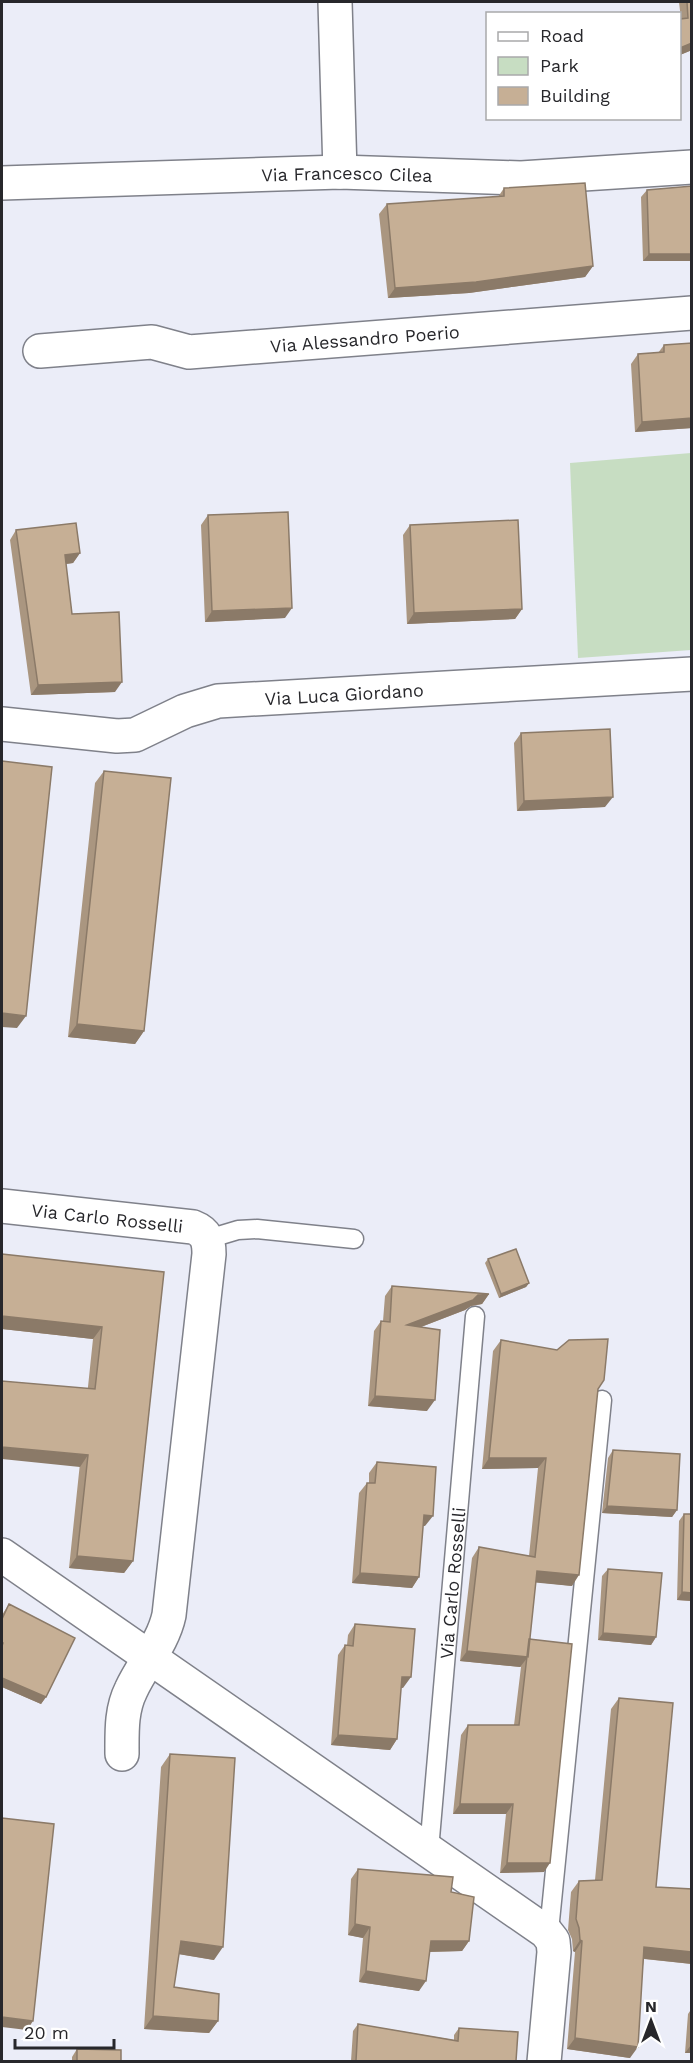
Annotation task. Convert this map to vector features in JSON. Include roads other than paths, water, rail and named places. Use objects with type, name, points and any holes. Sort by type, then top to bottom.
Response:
[{"type":"street","points":[[335,2],[340,172]]},
{"type":"street","name":"Via Francesco Cilea","points":[[2,183],[340,172],[521,178],[692,167]]},
{"type":"street","name":"Via Alessandro Poerio","points":[[40,351],[152,342],[189,352],[692,313]]},
{"type":"street","name":"Via Luca Giordano","points":[[2,724],[117,736],[135,735],[185,711],[218,701],[692,674]]},
{"type":"street","name":"Via Carlo Rosselli","points":[[2,1206],[193,1227],[203,1231],[208,1239],[209,1254],[169,1615],[163,1634],[130,1692],[122,1721],[122,1754]]},
{"type":"street","points":[[2,1555],[546,1932],[553,1941],[554,1952],[544,2061]]},
{"type":"lane","name":"Via Carlo Rosselli","points":[[208,1239],[238,1230],[257,1229],[354,1239]]},
{"type":"lane","name":"Via Carlo Rosselli","points":[[429,1850],[475,1316]]},
{"type":"lane","points":[[546,1932],[550,1921],[602,1400]]}]
